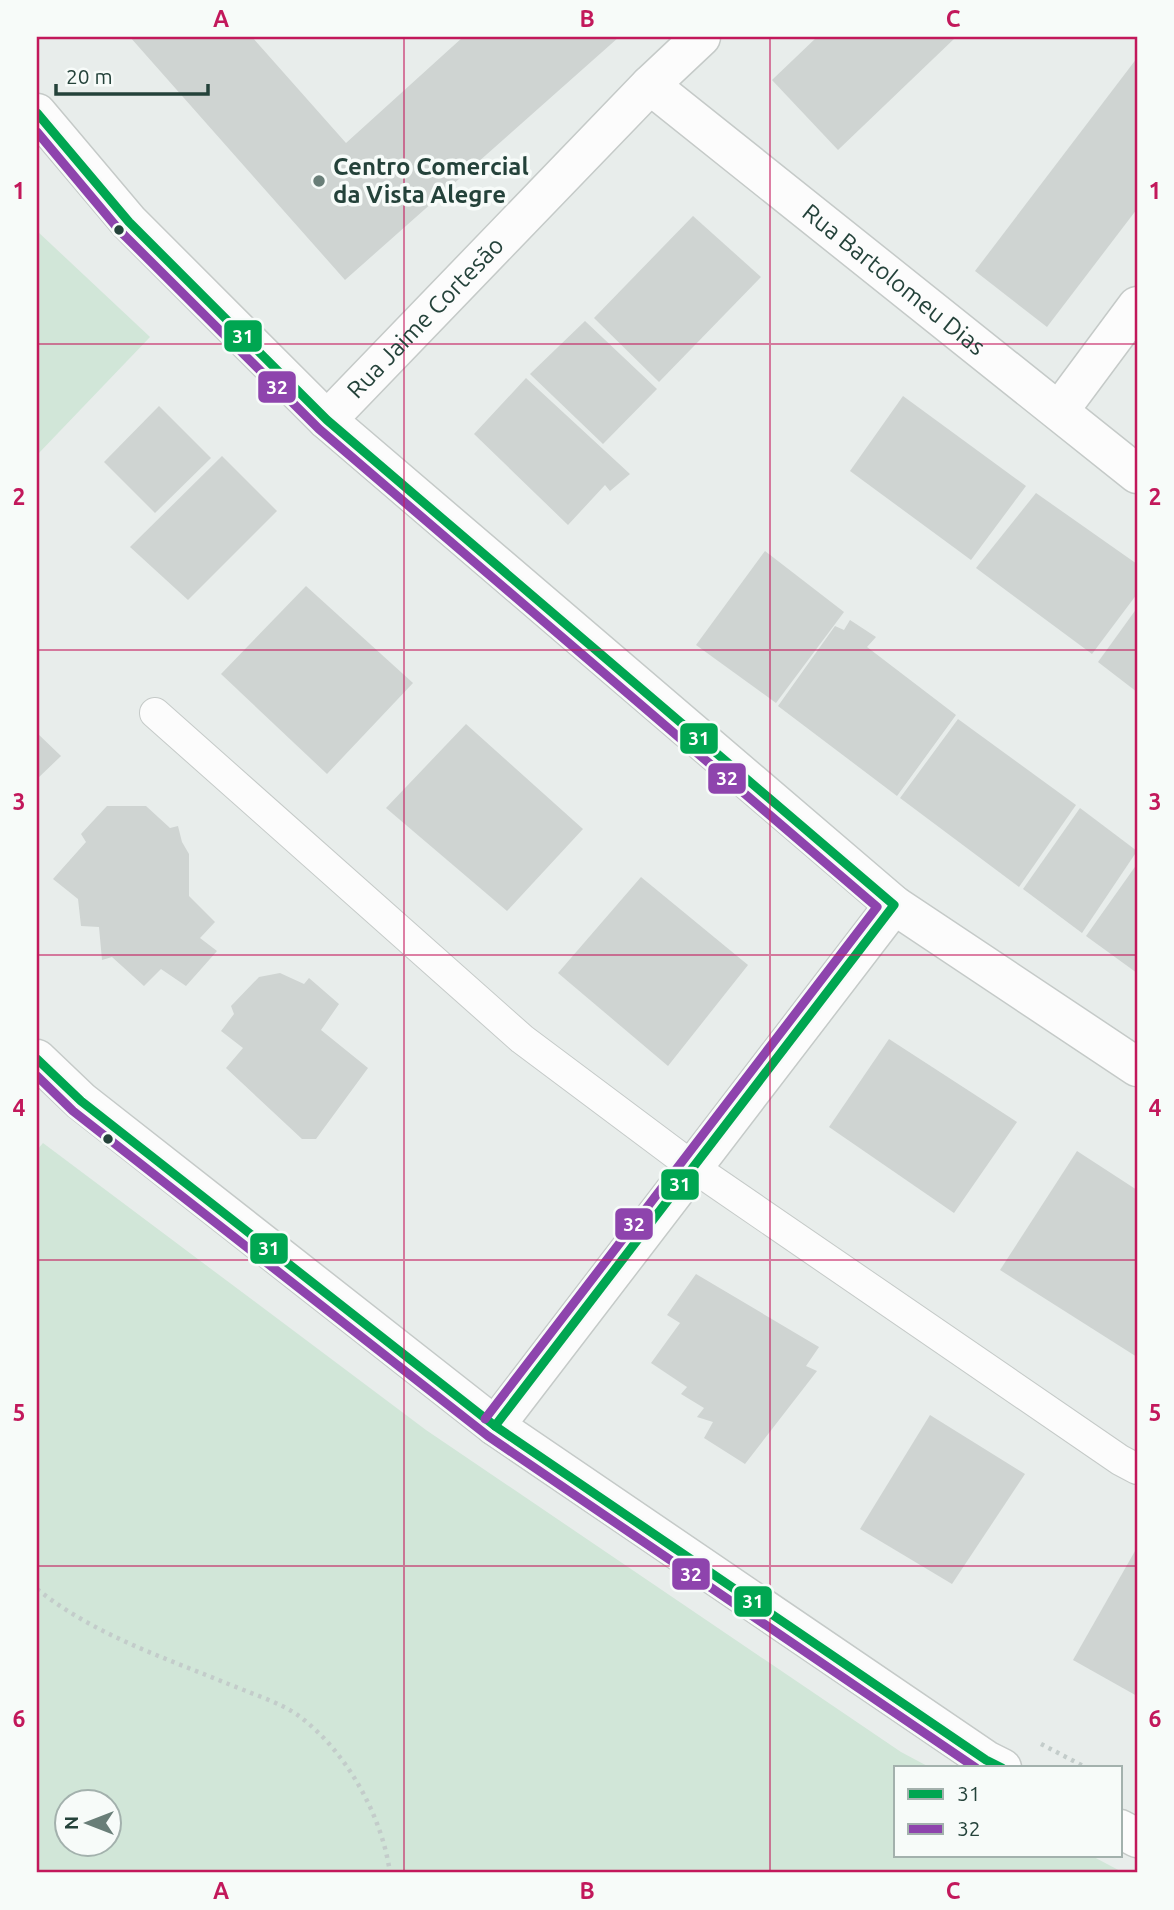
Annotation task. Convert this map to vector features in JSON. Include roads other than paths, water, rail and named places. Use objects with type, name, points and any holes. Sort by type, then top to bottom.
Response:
[{"type":"street","name":"Rua Jaime Cortesão","points":[[327,420],[650,85],[701,37]]},
{"type":"street","name":"Rua Bartolomeu Dias","points":[[650,85],[1137,474]]},
{"type":"street","points":[[37,113],[129,222],[327,420],[894,905],[1137,1067]]},
{"type":"street","points":[[1059,411],[1137,306]]},
{"type":"street","points":[[495,1426],[894,905]]},
{"type":"street","points":[[37,1059],[81,1101],[495,1426],[998,1766]]},
{"type":"lane","points":[[155,713],[522,1039],[693,1167],[1120,1460],[1137,1469]]},
{"type":"place","name":"Centro Comercial da Vista Alegre","points":[[319,181]]}]
